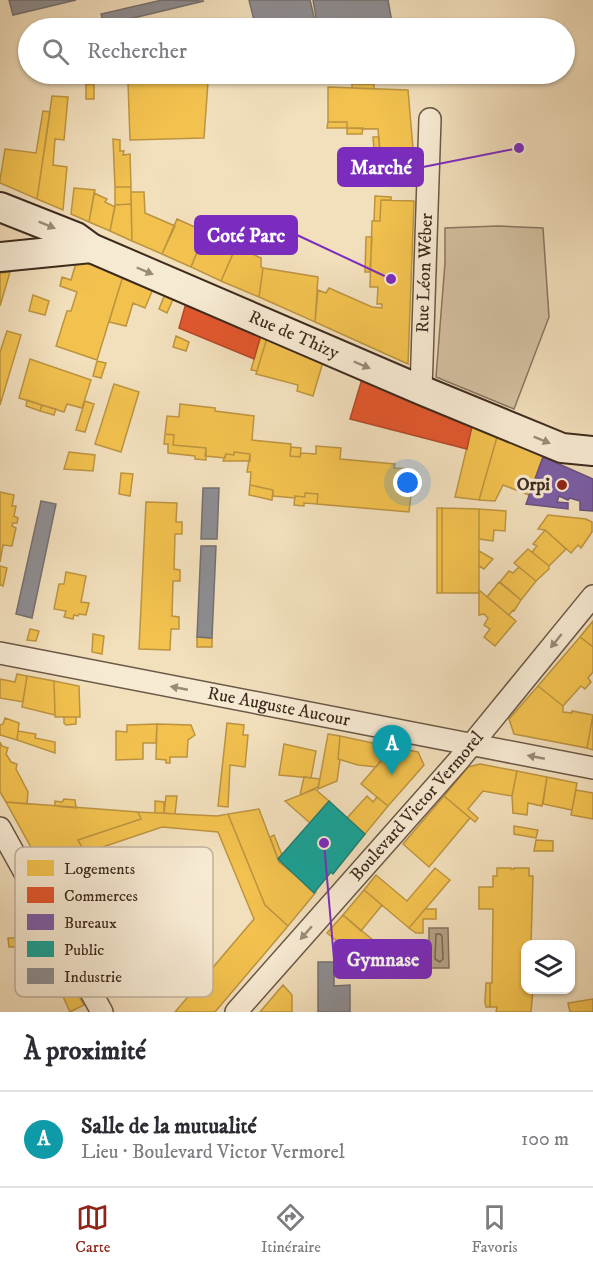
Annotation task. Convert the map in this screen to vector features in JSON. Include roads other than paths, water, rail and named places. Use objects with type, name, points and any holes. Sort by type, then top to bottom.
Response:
[{"type":"main road","name":"Rue de Thizy","points":[[0,207],[76,237],[91,248],[421,390],[562,448],[593,451]]},
{"type":"main road","points":[[0,257],[91,248]]},
{"type":"street","name":"Rue Léon Wéber","points":[[421,390],[430,119]]},
{"type":"street","name":"Boulevard Victor Vermorel","points":[[236,1012],[471,744],[593,596]]},
{"type":"street","name":"Rue Auguste Aucour","points":[[0,653],[593,768]]},
{"type":"street","points":[[0,828],[15,855]]},
{"type":"street","points":[[94,997],[102,1012]]},
{"type":"water","points":[[429,928],[448,928],[449,968],[429,968]]},
{"type":"place","name":"Marché","points":[[519,148]]},
{"type":"place","name":"Coté Parc","points":[[391,279]]},
{"type":"place","name":"Orpi","points":[[562,485]]},
{"type":"place","name":"Salle de la mutualité","points":[[392,775]]},
{"type":"place","name":"Gymnase","points":[[324,843]]}]
